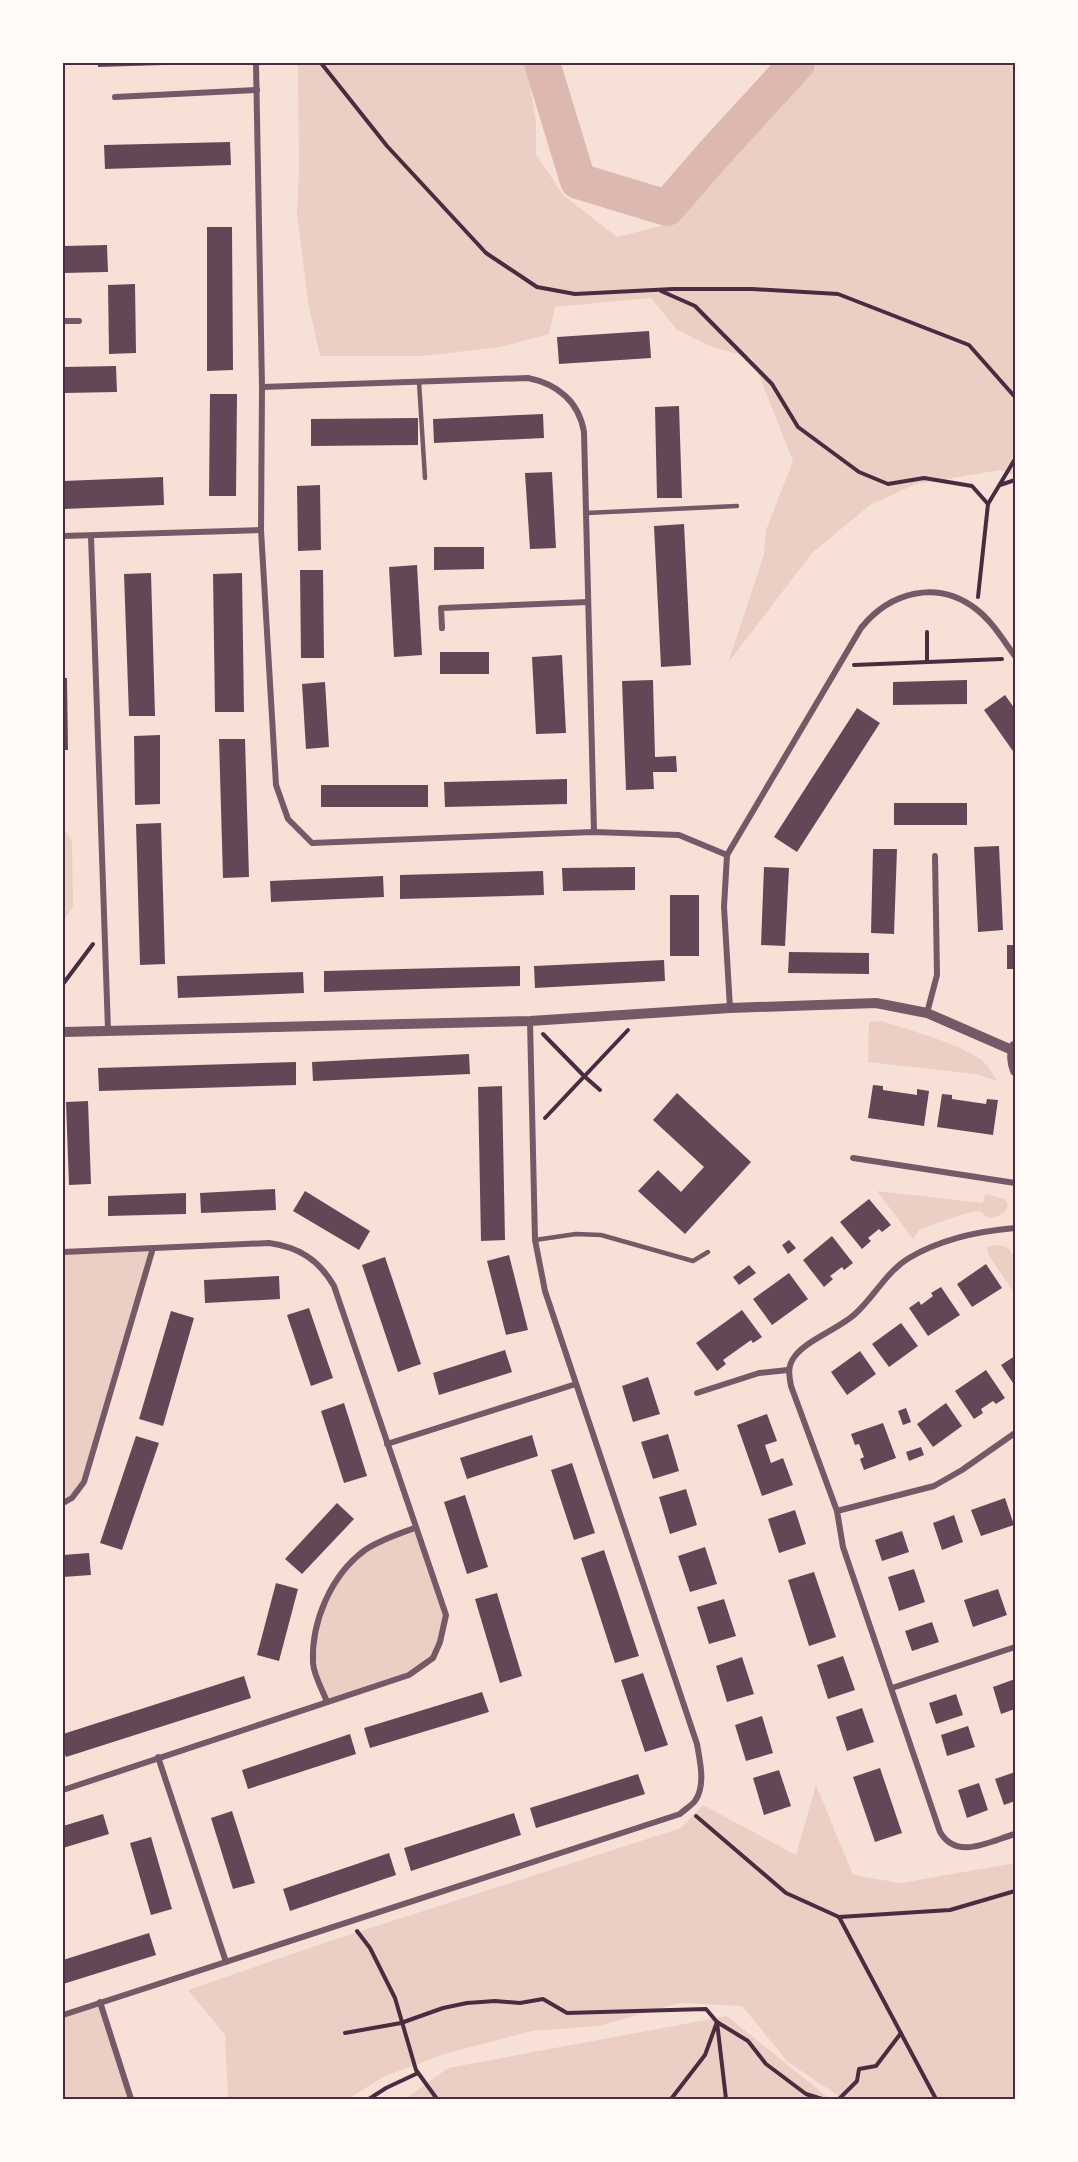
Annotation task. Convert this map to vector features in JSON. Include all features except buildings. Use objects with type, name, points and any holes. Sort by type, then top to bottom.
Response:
[{"type":"street","points":[[256,63],[262,387],[261,530],[276,785],[288,819],[312,843],[594,832],[679,835],[727,855]]},
{"type":"street","points":[[115,97],[257,90]]},
{"type":"street","points":[[63,321],[79,321]]},
{"type":"street","points":[[262,387],[528,378],[540,381],[570,400],[582,419],[594,832]]},
{"type":"street","points":[[63,536],[261,530]]},
{"type":"street","points":[[91,536],[108,1030]]},
{"type":"street","points":[[730,1008],[724,907],[727,855],[870,616],[896,599],[911,594],[940,593],[952,596],[976,609],[990,623],[1015,656]]},
{"type":"street","points":[[442,628],[441,608],[588,602]]},
{"type":"street","points":[[927,1013],[937,975],[935,856]]},
{"type":"street","points":[[63,1032],[530,1021],[730,1008],[876,1003],[927,1013],[1014,1047],[1013,1067],[1015,1071]]},
{"type":"street","points":[[63,2015],[680,1814],[694,1803],[700,1790],[701,1767],[697,1744],[545,1291],[535,1240],[530,1021]]},
{"type":"street","points":[[853,1158],[1015,1183]]},
{"type":"street","points":[[1015,1228],[987,1231],[957,1238],[909,1258],[855,1314],[797,1353],[788,1370],[791,1386],[837,1511],[843,1547],[945,1841],[962,1848],[971,1848],[1015,1834]]},
{"type":"street","points":[[63,1252],[269,1243],[292,1247],[313,1259],[334,1286],[446,1616],[440,1642],[433,1658],[409,1676],[63,1790]]},
{"type":"street","points":[[63,1503],[72,1498],[84,1482],[153,1248]]},
{"type":"street","points":[[697,1393],[759,1373],[788,1370]]},
{"type":"street","points":[[387,1444],[576,1384]]},
{"type":"street","points":[[837,1511],[934,1486],[962,1470],[1015,1433]]},
{"type":"street","points":[[327,1702],[313,1665],[317,1623],[336,1579],[364,1551],[391,1536],[415,1528]]},
{"type":"street","points":[[892,1688],[1015,1647]]},
{"type":"street","points":[[158,1757],[226,1962]]},
{"type":"street","points":[[100,2002],[131,2099]]},
{"type":"lane","points":[[418,382],[425,478]]},
{"type":"lane","points":[[586,513],[737,506]]},
{"type":"lane","points":[[535,1240],[576,1234],[602,1235],[693,1261],[708,1252]]},
{"type":"path","points":[[321,63],[387,146],[486,253],[537,287],[575,294],[752,289],[838,294],[969,345],[1015,397]]},
{"type":"path","points":[[657,290],[695,306],[772,384],[798,427],[859,472],[888,484],[924,478],[972,486],[988,504]]},
{"type":"path","points":[[976,609],[988,504],[1015,459]]},
{"type":"path","points":[[1000,485],[1015,480]]},
{"type":"path","points":[[927,632],[927,662]]},
{"type":"path","points":[[838,666],[1004,659]]},
{"type":"path","points":[[63,984],[104,927]]},
{"type":"path","points":[[533,1131],[643,1014]]},
{"type":"path","points":[[530,1021],[600,1090]]},
{"type":"path","points":[[688,1807],[786,1893],[839,1917],[950,1911],[1015,1891]]},
{"type":"path","points":[[839,1917],[936,2099]]},
{"type":"path","points":[[350,1921],[370,1948],[395,1998],[418,2073],[437,2099]]},
{"type":"path","points":[[345,2033],[401,2023],[443,2008],[495,2001],[520,2003],[543,1999],[567,2013],[706,2009],[717,2022],[748,2041],[766,2064],[806,2094],[822,2099]]},
{"type":"path","points":[[671,2099],[705,2055],[717,2022]]},
{"type":"path","points":[[717,2022],[726,2099]]},
{"type":"path","points":[[839,2099],[857,2081],[859,2069],[876,2066],[901,2033]]},
{"type":"path","points":[[369,2099],[418,2073]]},
{"type":"shaded area","points":[[298,63],[526,63],[536,122],[536,154],[563,195],[617,237],[664,225],[816,63],[1015,63],[1015,475],[1001,470],[916,484],[870,505],[812,553],[728,663],[764,554],[766,530],[793,461],[752,358],[709,346],[677,330],[651,298],[555,307],[549,334],[500,347],[423,356],[320,356],[308,302],[297,214]]},
{"type":"shaded area","points":[[63,826],[72,842],[73,906],[63,922]]},
{"type":"shaded area","points":[[882,1021],[946,1042],[970,1053],[990,1069],[997,1081],[976,1074],[868,1062],[869,1022]]},
{"type":"shaded area","points":[[877,1191],[983,1203],[985,1194],[1005,1199],[1008,1205],[1003,1213],[995,1217],[989,1218],[979,1211],[920,1229],[913,1239]]},
{"type":"shaded area","points":[[998,1245],[1006,1247],[1014,1257],[1016,1264],[1015,1294],[989,1256],[987,1247]]},
{"type":"shaded area","points":[[153,1248],[84,1482],[63,1503],[63,1252]]},
{"type":"shaded area","points":[[415,1528],[446,1615],[433,1658],[409,1675],[327,1702],[313,1665],[317,1623],[336,1579],[364,1551]]},
{"type":"shaded area","points":[[816,1785],[853,1875],[901,1883],[1015,1863],[1015,2099],[843,2099],[788,2062],[742,2006],[680,2003],[599,2026],[532,2031],[448,2053],[385,2076],[348,2099],[228,2099],[225,2035],[188,1990],[324,1943],[681,1828],[703,1805],[796,1855]]},
{"type":"shaded area","points":[[100,2002],[131,2099],[63,2099],[63,2015]]},
{"type":"shaded area","points":[[727,2016],[830,2099],[405,2099],[448,2068]]},
{"type":"waterway","points":[[542,63],[578,181],[667,208],[797,63]]}]
